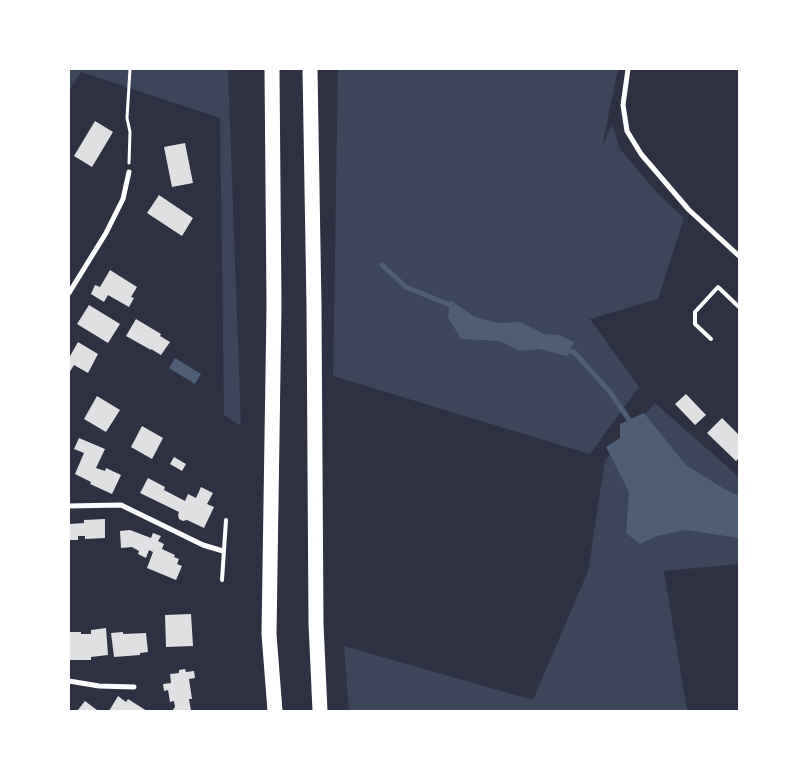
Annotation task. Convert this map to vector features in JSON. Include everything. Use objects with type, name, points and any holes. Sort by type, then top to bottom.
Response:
[{"type":"highway","points":[[272,69],[274,306],[270,634],[275,711]]},
{"type":"highway","points":[[310,69],[316,624],[320,711]]},
{"type":"street","points":[[628,69],[623,105],[624,113],[627,131],[640,154],[689,210],[739,256]]},
{"type":"street","points":[[69,293],[106,233],[124,199],[129,172]]},
{"type":"street","points":[[69,506],[121,505],[203,545],[223,551]]},
{"type":"street","points":[[69,681],[99,686],[134,686]]},
{"type":"lane","points":[[711,339],[695,324],[695,312],[718,287],[739,306]]},
{"type":"lane","points":[[222,580],[226,520]]},
{"type":"path","points":[[129,172],[130,132],[127,118],[130,69]]},
{"type":"shaded area","points":[[69,69],[228,69],[241,426],[224,415],[220,118],[81,72],[69,91]]},
{"type":"shaded area","points":[[338,69],[618,69],[602,147],[612,124],[620,149],[659,195],[684,218],[658,299],[590,319],[639,387],[590,454],[333,376]]},
{"type":"shaded area","points":[[450,300],[475,317],[499,323],[521,322],[544,334],[559,335],[574,342],[567,356],[539,349],[519,351],[500,341],[461,339],[448,317]]},
{"type":"shaded area","points":[[175,358],[201,374],[195,384],[169,368]]},
{"type":"shaded area","points":[[655,403],[739,477],[739,564],[664,571],[687,711],[349,711],[344,646],[533,700],[588,571],[605,460]]},
{"type":"shaded area","points":[[644,413],[686,465],[739,496],[739,538],[685,530],[657,536],[640,544],[626,533],[629,492],[606,447],[620,438],[620,424]]},
{"type":"building","points":[[95,121],[113,132],[92,167],[74,156]]},
{"type":"building","points":[[185,143],[193,183],[172,187],[164,147]]},
{"type":"building","points":[[159,195],[193,218],[182,236],[147,213]]},
{"type":"building","points":[[110,270],[137,287],[131,297],[134,298],[129,307],[108,295],[104,302],[91,294],[95,285],[100,287]]},
{"type":"building","points":[[89,305],[120,324],[108,343],[77,324]]},
{"type":"building","points":[[136,319],[161,334],[160,336],[170,342],[161,355],[126,336]]},
{"type":"building","points":[[78,342],[98,354],[88,373],[74,365],[69,373],[69,358]]},
{"type":"building","points":[[686,394],[706,415],[695,425],[675,404]]},
{"type":"building","points":[[97,396],[120,410],[106,432],[84,419]]},
{"type":"building","points":[[722,418],[739,435],[739,458],[736,461],[707,433]]},
{"type":"building","points":[[142,426],[163,438],[152,459],[131,447]]},
{"type":"building","points":[[79,438],[105,449],[96,468],[105,471],[106,468],[121,475],[112,494],[90,484],[91,482],[75,474],[84,453],[74,449]]},
{"type":"building","points":[[174,457],[186,464],[182,471],[170,464]]},
{"type":"building","points":[[148,478],[165,487],[164,490],[185,501],[188,494],[196,498],[201,487],[213,493],[207,504],[214,507],[204,528],[187,520],[179,519],[179,512],[140,493]]},
{"type":"building","points":[[105,519],[105,538],[85,539],[85,536],[78,536],[78,540],[69,540],[69,524],[84,523],[84,520]]},
{"type":"building","points":[[130,530],[151,538],[153,533],[161,536],[158,541],[164,544],[162,549],[175,555],[174,557],[179,559],[177,564],[182,566],[176,580],[147,568],[153,552],[149,550],[146,558],[138,554],[139,551],[132,547],[121,548],[120,531]]},
{"type":"building","points":[[191,614],[193,646],[166,647],[165,615]]},
{"type":"building","points":[[106,628],[108,655],[91,657],[91,660],[69,660],[69,632],[91,634],[91,630]]},
{"type":"building","points":[[123,632],[123,634],[146,633],[148,652],[140,653],[140,655],[114,657],[111,633]]},
{"type":"building","points":[[185,669],[186,672],[194,671],[195,678],[189,679],[192,699],[189,699],[191,711],[172,711],[175,707],[174,701],[170,702],[168,690],[164,691],[163,684],[171,683],[170,674],[179,673],[179,670]]},
{"type":"building","points":[[118,696],[126,702],[128,699],[147,711],[109,711]]},
{"type":"building","points":[[85,701],[97,710],[77,711]]},
{"type":"waterway","points":[[382,265],[406,287],[455,307]]},
{"type":"waterway","points":[[565,350],[574,352],[610,392],[632,424]]}]
